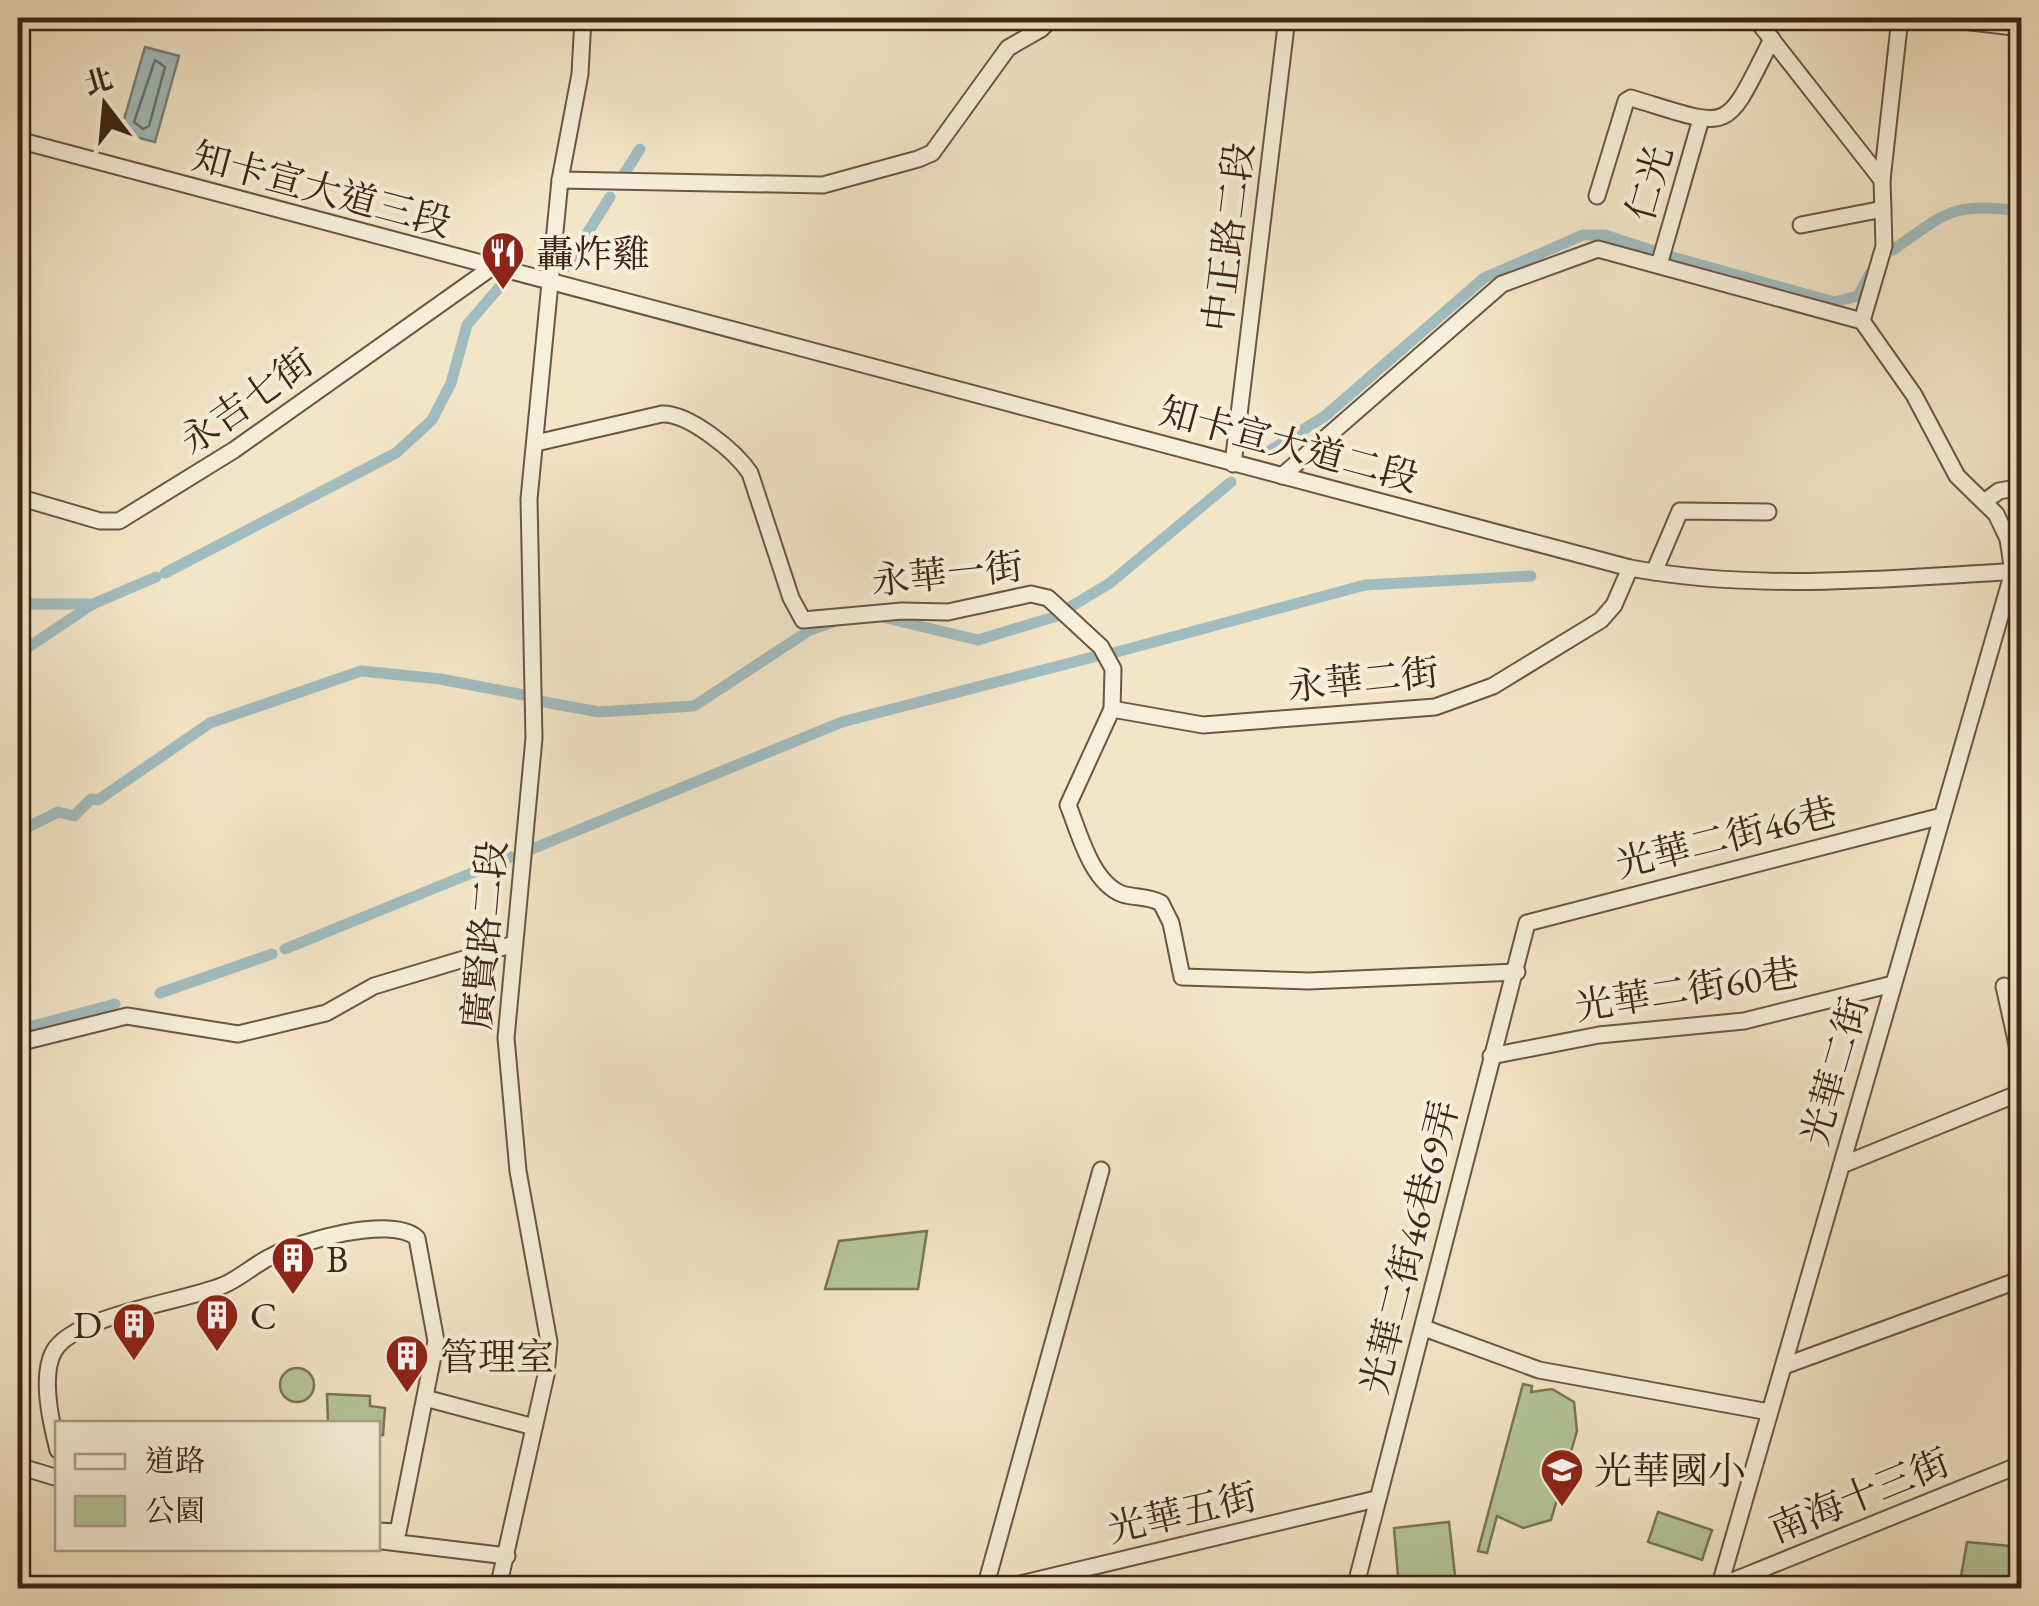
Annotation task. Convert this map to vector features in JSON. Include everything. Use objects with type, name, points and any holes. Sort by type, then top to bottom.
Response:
[{"type":"street","name":"廣賢路二段","points":[[498,1588],[549,1342],[529,1249],[506,1038],[534,738],[526,538],[560,180],[580,74],[583,18]]},
{"type":"street","points":[[560,180],[823,185],[918,159],[932,153],[1008,48],[1042,29],[1052,18]]},
{"type":"street","name":"中正路二段","points":[[1233,464],[1287,18]]},
{"type":"street","points":[[1755,18],[1882,180]]},
{"type":"street","points":[[1862,322],[1882,266],[1882,180],[1900,18]]},
{"type":"street","points":[[1936,18],[2022,28]]},
{"type":"street","name":"仁光","points":[[1597,196],[1626,101],[1631,98],[1701,119],[1732,114],[1772,40]]},
{"type":"street","name":"仁光","points":[[1659,265],[1701,119]]},
{"type":"street","name":"知卡宣大道三段","points":[[18,140],[491,268],[553,280]]},
{"type":"street","points":[[1801,224],[1884,209]]},
{"type":"street","points":[[1282,476],[1502,284],[1598,249],[1862,322],[1914,394],[1957,476],[1996,514],[2019,575]]},
{"type":"street","name":"永吉七街","points":[[18,497],[100,521],[120,521],[234,450],[491,268]]},
{"type":"street","name":"知卡宣大道二段","points":[[553,280],[1630,568],[1757,584],[2019,575]]},
{"type":"street","name":"永華一街","points":[[536,443],[662,414],[680,417],[738,458],[750,473],[791,598],[803,620],[948,612],[1031,594],[1043,595],[1110,660],[1112,710],[1068,805],[1081,841],[1110,886],[1120,893],[1162,903],[1171,923],[1182,977],[1309,982],[1517,972]]},
{"type":"street","points":[[1984,502],[2000,491],[2022,487]]},
{"type":"street","points":[[1654,572],[1680,511],[1768,512]]},
{"type":"street","name":"永華二街","points":[[1112,710],[1203,725],[1313,720],[1458,702],[1493,686],[1601,620],[1630,568]]},
{"type":"street","name":"光華二街","points":[[1720,1587],[1942,816],[2019,575]]},
{"type":"street","name":"光華二街46巷","points":[[1527,922],[1942,816]]},
{"type":"street","name":"光華二街46巷69弄","points":[[1355,1588],[1527,922]]},
{"type":"street","points":[[18,1043],[127,1016],[238,1034],[326,1014],[374,986],[514,944]]},
{"type":"street","name":"光華二街60巷","points":[[1491,1056],[1599,1035],[1744,1021],[1893,984]]},
{"type":"street","points":[[2004,986],[2022,1067]]},
{"type":"street","points":[[1842,1165],[2022,1092]]},
{"type":"street","points":[[985,1588],[1101,1170]]},
{"type":"street","points":[[55,1429],[48,1379],[52,1354],[62,1340],[84,1327],[226,1284],[272,1255],[334,1236],[397,1228],[417,1238],[436,1341],[398,1532],[380,1531]]},
{"type":"street","points":[[1784,1366],[2022,1279]]},
{"type":"street","points":[[1424,1328],[1538,1370],[1769,1412]]},
{"type":"street","points":[[425,1398],[534,1427]]},
{"type":"street","name":"南海十三街","points":[[1702,1588],[1720,1587],[2022,1464]]},
{"type":"street","points":[[18,1466],[55,1477]]},
{"type":"street","name":"光華五街","points":[[1002,1588],[1376,1499]]},
{"type":"street","points":[[380,1541],[507,1556]]},
{"type":"green space","points":[[927,1231],[918,1289],[825,1289],[839,1241]]},
{"type":"green space","points":[[297,1368],[309,1373],[314,1385],[309,1397],[297,1402],[285,1397],[280,1385],[285,1373]]},
{"type":"green space","points":[[1523,1384],[1532,1386],[1531,1392],[1552,1389],[1574,1402],[1577,1431],[1551,1520],[1523,1528],[1497,1516],[1487,1553],[1478,1551]]},
{"type":"green space","points":[[327,1394],[370,1396],[370,1406],[385,1408],[383,1435],[380,1421],[328,1421]]},
{"type":"green space","points":[[1658,1512],[1712,1530],[1702,1560],[1648,1542]]},
{"type":"green space","points":[[1449,1522],[1456,1584],[1399,1588],[1394,1528]]},
{"type":"green space","points":[[1967,1542],[2021,1547],[2021,1588],[1959,1588]]},
{"type":"water","points":[[145,47],[179,56],[155,142],[120,133]]},
{"type":"waterway","points":[[622,177],[640,149]]},
{"type":"waterway","points":[[566,267],[610,197]]},
{"type":"waterway","points":[[1893,250],[1952,212],[1980,208],[2022,211]]},
{"type":"waterway","points":[[1268,452],[1325,416],[1484,278],[1583,235],[1605,235],[1657,252]]},
{"type":"waterway","points":[[1665,255],[1834,302],[1858,296],[1870,274]]},
{"type":"waterway","points":[[165,573],[396,453],[432,420],[451,383],[467,325],[502,284]]},
{"type":"waterway","points":[[1067,609],[1110,583],[1231,482]]},
{"type":"waterway","points":[[1113,653],[1365,585],[1531,576]]},
{"type":"waterway","points":[[18,654],[93,604],[156,577]]},
{"type":"waterway","points":[[18,604],[93,604]]},
{"type":"waterway","points":[[886,618],[978,640],[1057,616]]},
{"type":"waterway","points":[[539,701],[599,712],[694,706],[810,630],[833,622]]},
{"type":"waterway","points":[[532,849],[842,722],[1101,655]]},
{"type":"waterway","points":[[18,832],[58,812],[74,816],[91,799],[98,800],[210,723],[361,671],[440,679],[524,695]]},
{"type":"waterway","points":[[285,949],[511,857]]},
{"type":"waterway","points":[[160,993],[272,954]]},
{"type":"waterway","points":[[18,1030],[115,1004]]},
{"type":"waterway","points":[[1672,1588],[1695,1586]]},
{"type":"place","name":"轟炸雞","points":[[503,291]]},
{"type":"place","name":"B","points":[[293,1296]]},
{"type":"place","name":"C","points":[[217,1353]]},
{"type":"place","name":"D","points":[[134,1362]]},
{"type":"place","name":"管理室","points":[[407,1394]]},
{"type":"place","name":"光華國小","points":[[1562,1508]]}]
